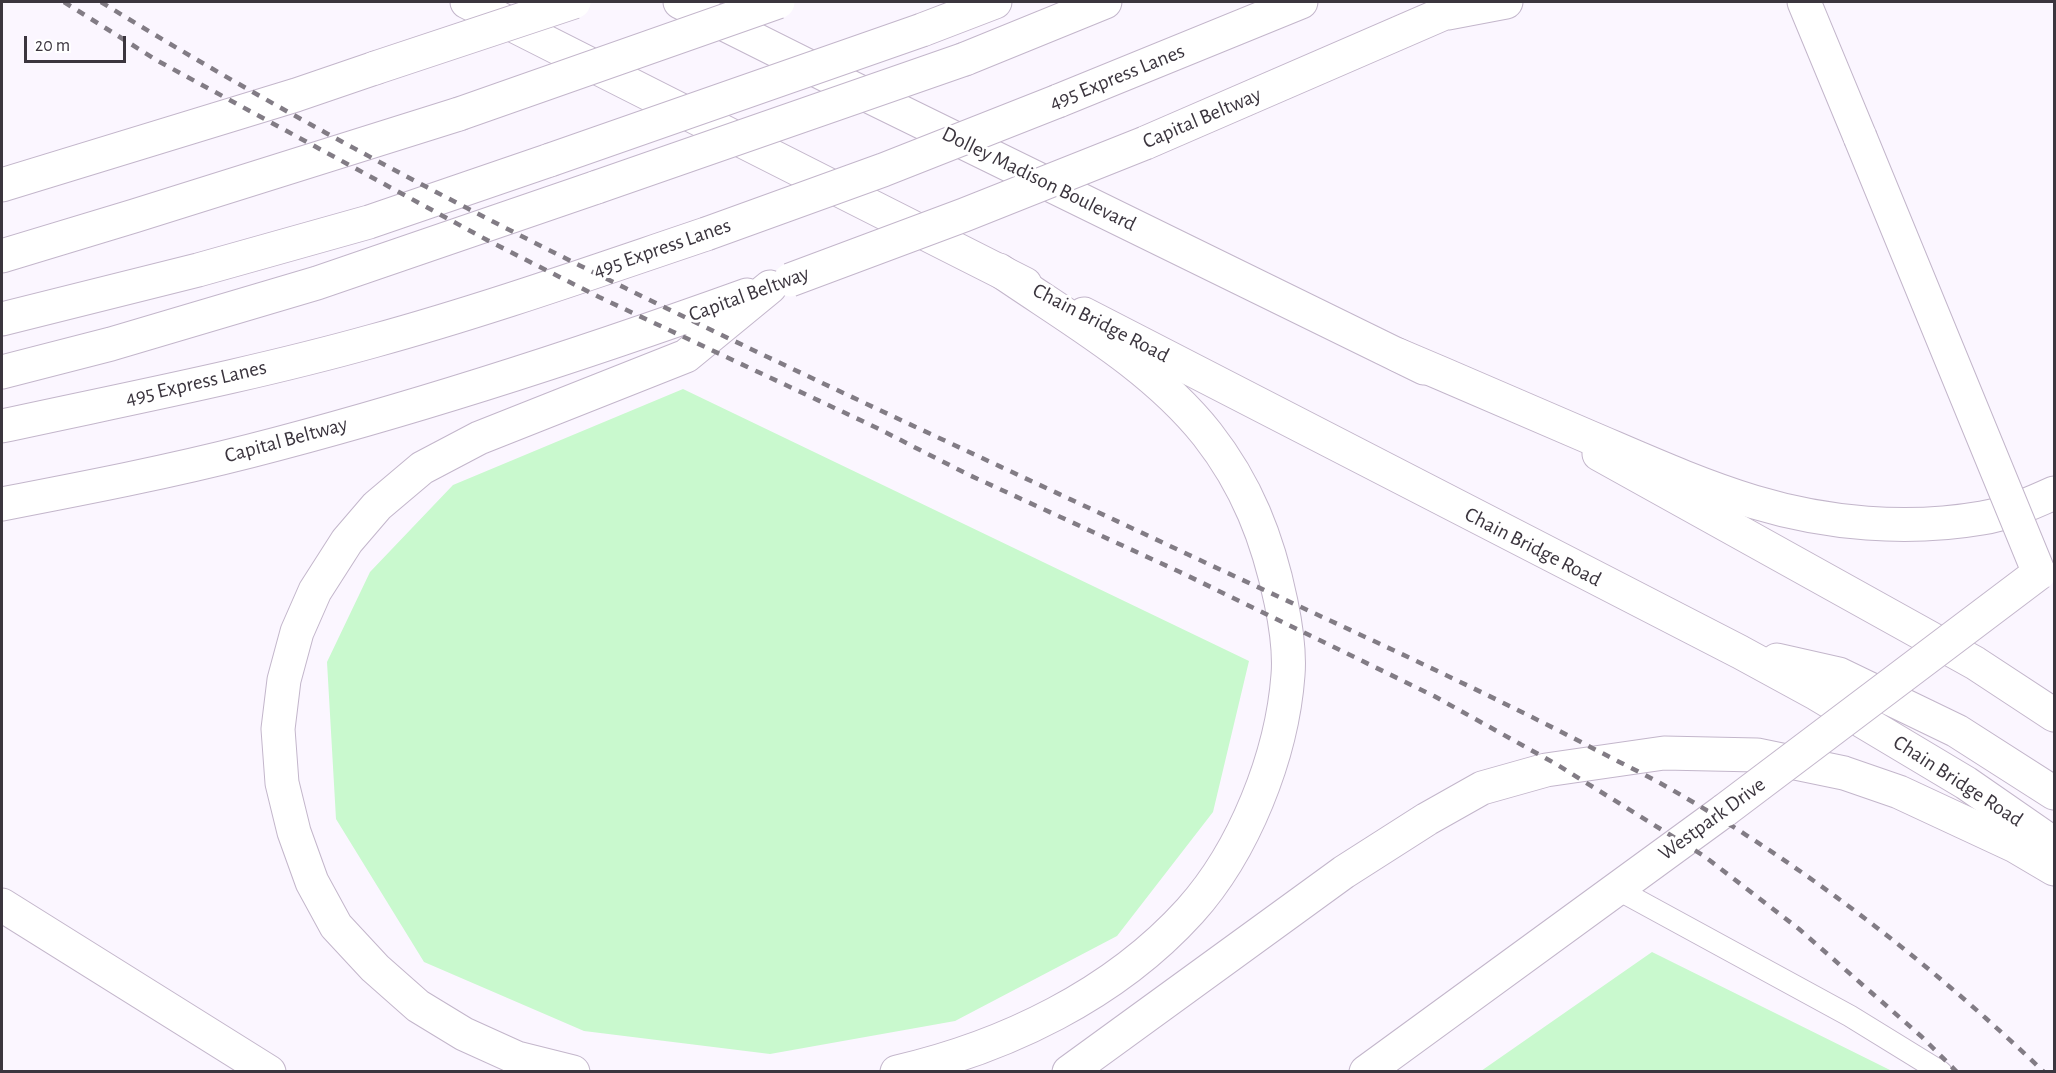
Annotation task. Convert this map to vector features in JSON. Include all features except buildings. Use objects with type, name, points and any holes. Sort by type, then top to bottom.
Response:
[{"type":"main road","points":[[467,2],[999,270],[1122,355],[1167,392],[1206,433],[1234,473],[1257,516],[1275,572],[1285,621],[1288,674],[1281,723],[1266,777],[1244,832],[1219,871],[1190,910],[1155,945],[1074,1003],[1038,1023],[980,1047],[927,1065],[897,1071]]},
{"type":"main road","points":[[2,185],[296,95],[574,2]]},
{"type":"main road","name":"Dolley Madison Boulevard","points":[[680,2],[1398,355]]},
{"type":"main road","points":[[2,256],[459,114],[778,2]]},
{"type":"main road","points":[[2,319],[198,270],[346,228],[550,160],[922,30],[994,2]]},
{"type":"main road","points":[[2,372],[111,344],[317,283],[965,59],[1105,2]]},
{"type":"main road","name":"495 Express Lanes","points":[[2,426],[372,342],[516,299],[884,170],[1301,2]]},
{"type":"main road","name":"Capital Beltway","points":[[2,504],[105,485],[249,451],[414,406],[612,344],[953,219],[1145,143],[1456,8],[1506,2]]},
{"type":"main road","points":[[1804,2],[2047,568]]},
{"type":"main road","name":"Chain Bridge Road","points":[[999,270],[1740,652],[1817,694],[1966,783],[2055,844]]},
{"type":"main road","points":[[573,1071],[517,1058],[464,1034],[418,1006],[375,968],[336,926],[312,882],[294,832],[282,783],[278,729],[284,680],[297,632],[315,591],[347,540],[377,506],[422,468],[480,438],[686,356],[780,283]]},
{"type":"main road","points":[[1398,355],[1665,470],[1754,502],[1816,517],[1878,524],[1932,524],[1984,518],[2055,493]]},
{"type":"main road","points":[[1398,355],[1585,446],[1975,663],[2055,715]]},
{"type":"main road","name":"Westpark Drive","points":[[1366,1071],[1725,810],[2047,568]]},
{"type":"main road","points":[[1740,652],[1839,674],[1957,731],[2055,793]]},
{"type":"main road","points":[[1069,1071],[1344,872],[1399,836],[1482,788],[1546,770],[1664,753],[1757,755],[1844,772],[1899,792],[2015,846],[2055,869]]},
{"type":"main road","points":[[2,905],[269,1071]]},
{"type":"lane","points":[[1617,889],[1850,1016],[1941,1071]]},
{"type":"green space","points":[[683,389],[1249,661],[1213,812],[1117,936],[955,1021],[770,1054],[584,1031],[424,962],[336,819],[327,662],[370,572],[453,485]]},
{"type":"green space","points":[[1652,952],[1892,1071],[1481,1071]]},
{"type":"railway","points":[[64,2],[158,61],[487,240],[599,297],[877,428],[967,474],[1180,572],[1434,696],[1556,764],[1704,856],[1799,929],[1922,1037],[1957,1072]]},
{"type":"railway","points":[[101,2],[232,80],[500,225],[773,360],[1434,669],[1660,783],[1763,846],[1861,916],[1955,991],[2044,1072]]}]
